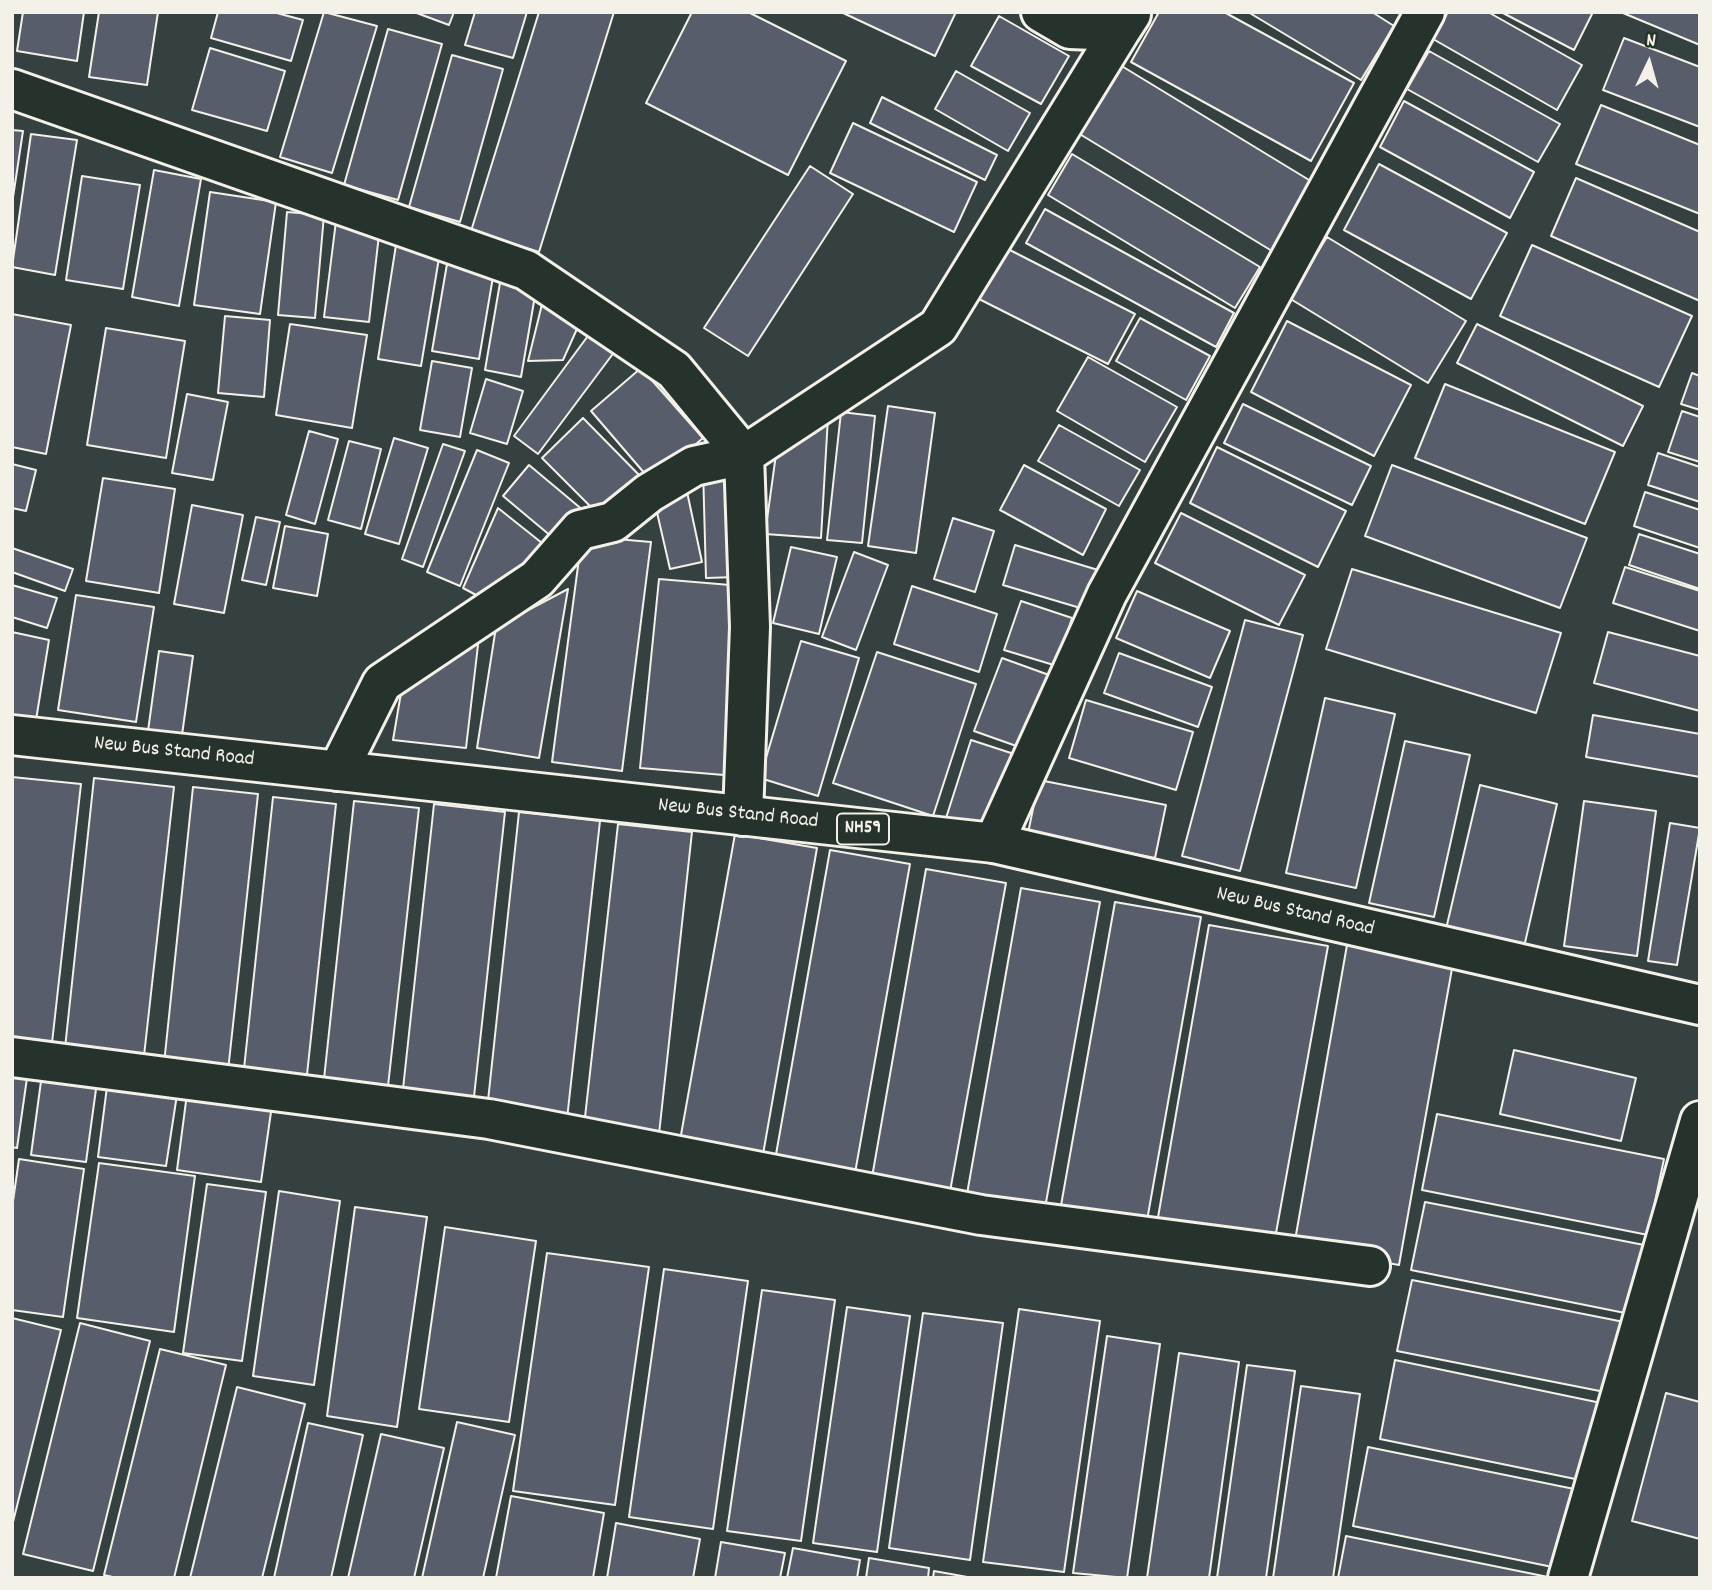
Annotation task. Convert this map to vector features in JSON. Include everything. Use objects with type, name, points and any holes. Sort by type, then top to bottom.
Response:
[{"type":"main road","points":[[1041,12],[1070,29],[1126,22]]},
{"type":"main road","points":[[994,844],[1107,594],[1425,12]]},
{"type":"main road","points":[[338,771],[382,683],[537,579],[580,530],[612,522],[649,493],[694,466],[744,455],[938,327],[1126,22]]},
{"type":"main road","points":[[12,89],[526,270],[674,370],[744,455],[750,626],[743,816]]},
{"type":"main road","name":"New Bus Stand Road","points":[[12,735],[994,844],[1700,1006]]},
{"type":"main road","points":[[12,1057],[489,1119],[981,1215],[1370,1266]]},
{"type":"main road","points":[[1568,1578],[1700,1121]]},
{"type":"building","points":[[23,12],[84,12],[77,61],[17,51]]},
{"type":"building","points":[[99,12],[158,12],[147,85],[89,77]]},
{"type":"building","points":[[218,12],[273,12],[303,20],[291,61],[211,38]]},
{"type":"building","points":[[324,12],[377,26],[332,173],[280,157]]},
{"type":"building","points":[[414,12],[454,12],[449,25]]},
{"type":"building","points":[[475,12],[527,12],[513,58],[465,45]]},
{"type":"building","points":[[539,12],[614,12],[539,252],[471,231]]},
{"type":"building","points":[[692,12],[748,12],[846,61],[788,175],[646,103]]},
{"type":"building","points":[[841,12],[956,12],[935,56]]},
{"type":"building","points":[[1159,12],[1224,12],[1354,83],[1311,161],[1131,62]]},
{"type":"building","points":[[1248,12],[1372,12],[1394,26],[1361,80]]},
{"type":"building","points":[[1448,12],[1488,12],[1582,65],[1557,110],[1433,39]]},
{"type":"building","points":[[1501,12],[1593,12],[1574,50]]},
{"type":"building","points":[[1624,12],[1700,12],[1700,45],[1623,13]]},
{"type":"building","points":[[999,16],[1069,56],[1041,104],[971,66]]},
{"type":"building","points":[[388,29],[442,44],[398,200],[344,185]]},
{"type":"building","points":[[1624,38],[1700,67],[1700,127],[1603,90]]},
{"type":"building","points":[[210,48],[285,71],[267,131],[192,110]]},
{"type":"building","points":[[1429,51],[1560,124],[1538,162],[1407,89]]},
{"type":"building","points":[[452,55],[503,69],[460,222],[409,207]]},
{"type":"building","points":[[1120,65],[1314,183],[1272,251],[1078,133]]},
{"type":"building","points":[[956,71],[1030,113],[1008,151],[935,109]]},
{"type":"building","points":[[882,97],[997,155],[985,180],[870,123]]},
{"type":"building","points":[[1404,101],[1534,172],[1510,218],[1380,147]]},
{"type":"building","points":[[1601,105],[1700,145],[1700,214],[1576,164]]},
{"type":"building","points":[[853,123],[977,182],[954,232],[830,173]]},
{"type":"building","points":[[12,130],[23,131],[12,204]]},
{"type":"building","points":[[31,134],[77,140],[55,275],[12,267]]},
{"type":"building","points":[[1072,154],[1260,267],[1235,308],[1048,195]]},
{"type":"building","points":[[1379,164],[1507,233],[1471,299],[1344,230]]},
{"type":"building","points":[[810,166],[853,194],[748,356],[704,328]]},
{"type":"building","points":[[154,170],[201,179],[179,306],[132,297]]},
{"type":"building","points":[[82,176],[140,185],[123,289],[66,280]]},
{"type":"building","points":[[1576,178],[1700,232],[1700,301],[1551,236]]},
{"type":"building","points":[[210,192],[276,202],[260,314],[194,305]]},
{"type":"building","points":[[1045,209],[1234,313],[1216,347],[1026,243]]},
{"type":"building","points":[[287,212],[324,215],[315,318],[278,315]]},
{"type":"building","points":[[336,221],[380,226],[369,322],[324,317]]},
{"type":"building","points":[[1327,237],[1466,321],[1428,383],[1289,298]]},
{"type":"building","points":[[396,245],[440,252],[421,366],[378,359]]},
{"type":"building","points":[[1532,245],[1692,316],[1659,387],[1500,316]]},
{"type":"building","points":[[1004,247],[1135,314],[1108,364],[979,299]]},
{"type":"building","points":[[447,264],[494,271],[479,359],[432,351]]},
{"type":"building","points":[[501,277],[537,284],[521,377],[485,370]]},
{"type":"building","points":[[545,292],[585,311],[563,360],[528,361]]},
{"type":"building","points":[[12,314],[71,325],[46,454],[12,447]]},
{"type":"building","points":[[225,316],[270,320],[264,397],[218,393]]},
{"type":"building","points":[[1140,318],[1210,356],[1186,400],[1116,361]]},
{"type":"building","points":[[1287,321],[1411,385],[1374,456],[1251,392]]},
{"type":"building","points":[[290,324],[367,335],[352,428],[276,415]]},
{"type":"building","points":[[1477,324],[1643,406],[1623,446],[1457,363]]},
{"type":"building","points":[[596,325],[621,343],[538,454],[514,436]]},
{"type":"building","points":[[106,328],[185,341],[166,458],[87,445]]},
{"type":"building","points":[[1088,357],[1177,407],[1145,462],[1057,411]]},
{"type":"building","points":[[432,361],[472,368],[460,437],[420,430]]},
{"type":"building","points":[[641,368],[703,438],[652,482],[591,411]]},
{"type":"building","points":[[1692,373],[1700,376],[1700,410],[1681,404]]},
{"type":"building","points":[[486,379],[523,391],[507,444],[470,433]]},
{"type":"building","points":[[1445,384],[1615,452],[1585,524],[1415,458]]},
{"type":"building","points":[[187,394],[228,402],[213,480],[172,473]]},
{"type":"building","points":[[1243,404],[1371,466],[1352,505],[1224,443]]},
{"type":"building","points":[[888,406],[935,413],[916,553],[868,546]]},
{"type":"building","points":[[1682,411],[1700,417],[1700,462],[1668,452]]},
{"type":"building","points":[[841,412],[875,416],[862,543],[827,540]]},
{"type":"building","points":[[828,417],[821,538],[765,534],[777,447]]},
{"type":"building","points":[[583,418],[645,481],[605,521],[542,458]]},
{"type":"building","points":[[1059,425],[1140,470],[1119,506],[1038,461]]},
{"type":"building","points":[[309,431],[338,439],[315,524],[286,515]]},
{"type":"building","points":[[394,438],[428,448],[399,544],[365,534]]},
{"type":"building","points":[[349,441],[381,449],[361,529],[328,520]]},
{"type":"building","points":[[443,444],[465,451],[423,567],[402,559]]},
{"type":"building","points":[[1217,447],[1346,511],[1318,567],[1190,503]]},
{"type":"building","points":[[477,450],[509,463],[460,586],[427,572]]},
{"type":"building","points":[[1658,453],[1700,467],[1700,502],[1648,485]]},
{"type":"building","points":[[12,464],[36,470],[26,511],[12,508]]},
{"type":"building","points":[[529,465],[584,511],[558,542],[503,496]]},
{"type":"building","points":[[1024,465],[1106,509],[1083,555],[1000,510]]},
{"type":"building","points":[[1392,465],[1587,538],[1560,608],[1365,536]]},
{"type":"building","points":[[734,467],[737,577],[706,578],[703,468]]},
{"type":"building","points":[[103,478],[175,489],[159,593],[86,581]]},
{"type":"building","points":[[686,487],[702,562],[670,569],[653,495]]},
{"type":"building","points":[[1645,492],[1700,510],[1700,548],[1634,526]]},
{"type":"building","points":[[192,505],[243,515],[224,613],[174,604]]},
{"type":"building","points":[[498,508],[552,551],[491,603],[463,588]]},
{"type":"building","points":[[1181,513],[1305,575],[1279,625],[1155,563]]},
{"type":"building","points":[[256,517],[280,522],[266,585],[242,580]]},
{"type":"building","points":[[953,518],[994,531],[975,592],[934,579]]},
{"type":"building","points":[[285,526],[328,534],[317,596],[273,588]]},
{"type":"building","points":[[1639,534],[1700,554],[1700,589],[1629,565]]},
{"type":"building","points":[[582,536],[651,542],[622,771],[552,762]]},
{"type":"building","points":[[1015,545],[1098,570],[1087,610],[1003,585]]},
{"type":"building","points":[[791,547],[837,557],[819,634],[773,623]]},
{"type":"building","points":[[12,548],[73,569],[65,591],[12,572]]},
{"type":"building","points":[[854,552],[888,565],[856,650],[822,637]]},
{"type":"building","points":[[1625,567],[1700,591],[1700,631],[1613,603]]},
{"type":"building","points":[[1352,569],[1561,633],[1536,713],[1326,649]]},
{"type":"building","points":[[659,579],[742,586],[724,775],[640,768]]},
{"type":"building","points":[[12,585],[57,598],[47,628],[12,617]]},
{"type":"building","points":[[912,586],[997,614],[979,672],[894,644]]},
{"type":"building","points":[[568,589],[539,758],[477,748],[496,627]]},
{"type":"building","points":[[1137,591],[1230,631],[1210,678],[1116,638]]},
{"type":"building","points":[[76,595],[154,607],[136,722],[58,710]]},
{"type":"building","points":[[1021,601],[1072,618],[1057,666],[1004,650]]},
{"type":"building","points":[[1245,620],[1303,635],[1240,871],[1182,856]]},
{"type":"building","points":[[480,628],[466,748],[393,740],[402,687]]},
{"type":"building","points":[[12,632],[49,640],[36,720],[12,716]]},
{"type":"building","points":[[1608,632],[1700,656],[1700,711],[1594,683]]},
{"type":"building","points":[[801,641],[859,658],[818,796],[760,778]]},
{"type":"building","points":[[159,651],[193,656],[182,735],[148,731]]},
{"type":"building","points":[[877,652],[976,684],[933,816],[833,783]]},
{"type":"building","points":[[1119,653],[1212,687],[1198,727],[1104,693]]},
{"type":"building","points":[[1002,658],[1049,675],[1022,748],[974,731]]},
{"type":"building","points":[[1325,698],[1395,714],[1356,888],[1286,873]]},
{"type":"building","points":[[1086,700],[1193,732],[1176,790],[1069,758]]},
{"type":"building","points":[[1593,715],[1700,734],[1700,777],[1586,757]]},
{"type":"building","points":[[971,740],[1014,754],[988,832],[946,818]]},
{"type":"building","points":[[1405,741],[1470,755],[1434,917],[1369,903]]},
{"type":"building","points":[[12,777],[81,784],[52,1043],[12,1038]]},
{"type":"building","points":[[94,778],[174,787],[144,1056],[65,1048]]},
{"type":"building","points":[[1039,780],[1166,805],[1155,858],[1028,833]]},
{"type":"building","points":[[1480,785],[1557,804],[1524,947],[1446,929]]},
{"type":"building","points":[[193,787],[258,794],[228,1071],[164,1064]]},
{"type":"building","points":[[273,797],[336,804],[306,1084],[243,1078]]},
{"type":"building","points":[[354,801],[419,808],[387,1095],[323,1088]]},
{"type":"building","points":[[1584,801],[1656,811],[1637,956],[1564,946]]},
{"type":"building","points":[[434,804],[505,812],[473,1106],[402,1098]]},
{"type":"building","points":[[519,812],[600,821],[567,1119],[487,1110]]},
{"type":"building","points":[[1670,823],[1700,828],[1677,965],[1648,961]]},
{"type":"building","points":[[618,824],[692,832],[659,1134],[584,1126]]},
{"type":"building","points":[[735,834],[817,848],[762,1160],[679,1146]]},
{"type":"building","points":[[830,850],[910,864],[855,1173],[775,1160]]},
{"type":"building","points":[[926,869],[1006,883],[949,1197],[871,1183]]},
{"type":"building","points":[[1021,888],[1100,902],[1045,1208],[967,1194]]},
{"type":"building","points":[[1115,902],[1201,917],[1146,1226],[1060,1211]]},
{"type":"building","points":[[1209,925],[1328,946],[1274,1244],[1157,1223]]},
{"type":"building","points":[[1347,945],[1453,963],[1399,1265],[1294,1246]]},
{"type":"building","points":[[1514,1050],[1636,1078],[1621,1141],[1500,1114]]},
{"type":"building","points":[[42,1074],[97,1082],[86,1162],[31,1155]]},
{"type":"building","points":[[12,1076],[27,1078],[17,1148],[12,1147]]},
{"type":"building","points":[[108,1079],[178,1088],[166,1166],[98,1157]]},
{"type":"building","points":[[188,1086],[273,1098],[261,1182],[177,1170]]},
{"type":"building","points":[[1437,1114],[1664,1159],[1648,1235],[1422,1190]]},
{"type":"building","points":[[19,1159],[84,1169],[63,1317],[12,1310],[12,1208]]},
{"type":"building","points":[[99,1163],[195,1176],[174,1332],[77,1318]]},
{"type":"building","points":[[207,1184],[266,1192],[242,1361],[183,1353]]},
{"type":"building","points":[[279,1191],[340,1201],[314,1385],[253,1376]]},
{"type":"building","points":[[1425,1202],[1644,1245],[1630,1314],[1411,1270]]},
{"type":"building","points":[[355,1207],[427,1217],[397,1427],[327,1416]]},
{"type":"building","points":[[445,1227],[536,1241],[509,1422],[419,1409]]},
{"type":"building","points":[[547,1253],[649,1267],[615,1505],[513,1491]]},
{"type":"building","points":[[664,1269],[748,1281],[713,1529],[629,1517]]},
{"type":"building","points":[[1412,1280],[1624,1322],[1610,1393],[1397,1351]]},
{"type":"building","points":[[762,1290],[835,1300],[801,1541],[727,1531]]},
{"type":"building","points":[[847,1307],[910,1316],[877,1552],[813,1543]]},
{"type":"building","points":[[1019,1309],[1100,1321],[1064,1572],[983,1562]]},
{"type":"building","points":[[923,1313],[1003,1323],[970,1560],[889,1548]]},
{"type":"building","points":[[12,1318],[61,1330],[12,1526]]},
{"type":"building","points":[[80,1323],[150,1341],[93,1571],[23,1554]]},
{"type":"building","points":[[1107,1336],[1160,1344],[1127,1578],[1073,1573]]},
{"type":"building","points":[[160,1349],[226,1365],[174,1578],[117,1578],[104,1575]]},
{"type":"building","points":[[1179,1353],[1239,1362],[1209,1578],[1147,1578]]},
{"type":"building","points":[[1395,1360],[1601,1403],[1585,1481],[1380,1439]]},
{"type":"building","points":[[1247,1365],[1295,1371],[1266,1578],[1217,1578]]},
{"type":"building","points":[[1301,1386],[1360,1394],[1333,1578],[1273,1578]]},
{"type":"building","points":[[237,1387],[305,1404],[262,1578],[190,1578]]},
{"type":"building","points":[[1666,1393],[1700,1402],[1700,1539],[1632,1521]]},
{"type":"building","points":[[457,1422],[515,1435],[483,1578],[422,1578]]},
{"type":"building","points":[[308,1423],[363,1435],[331,1578],[274,1578]]},
{"type":"building","points":[[381,1434],[444,1448],[414,1578],[348,1578]]},
{"type":"building","points":[[1368,1447],[1584,1491],[1567,1570],[1353,1526]]},
{"type":"building","points":[[511,1496],[604,1513],[593,1578],[496,1578]]},
{"type":"building","points":[[616,1523],[700,1539],[693,1578],[607,1578]]},
{"type":"building","points":[[1346,1536],[1553,1578],[1338,1578]]},
{"type":"building","points":[[721,1542],[785,1553],[780,1578],[715,1578]]},
{"type":"building","points":[[793,1548],[860,1560],[857,1578],[787,1578]]},
{"type":"building","points":[[869,1558],[929,1568],[928,1578],[866,1578]]},
{"type":"building","points":[[934,1571],[973,1578],[933,1578]]}]
